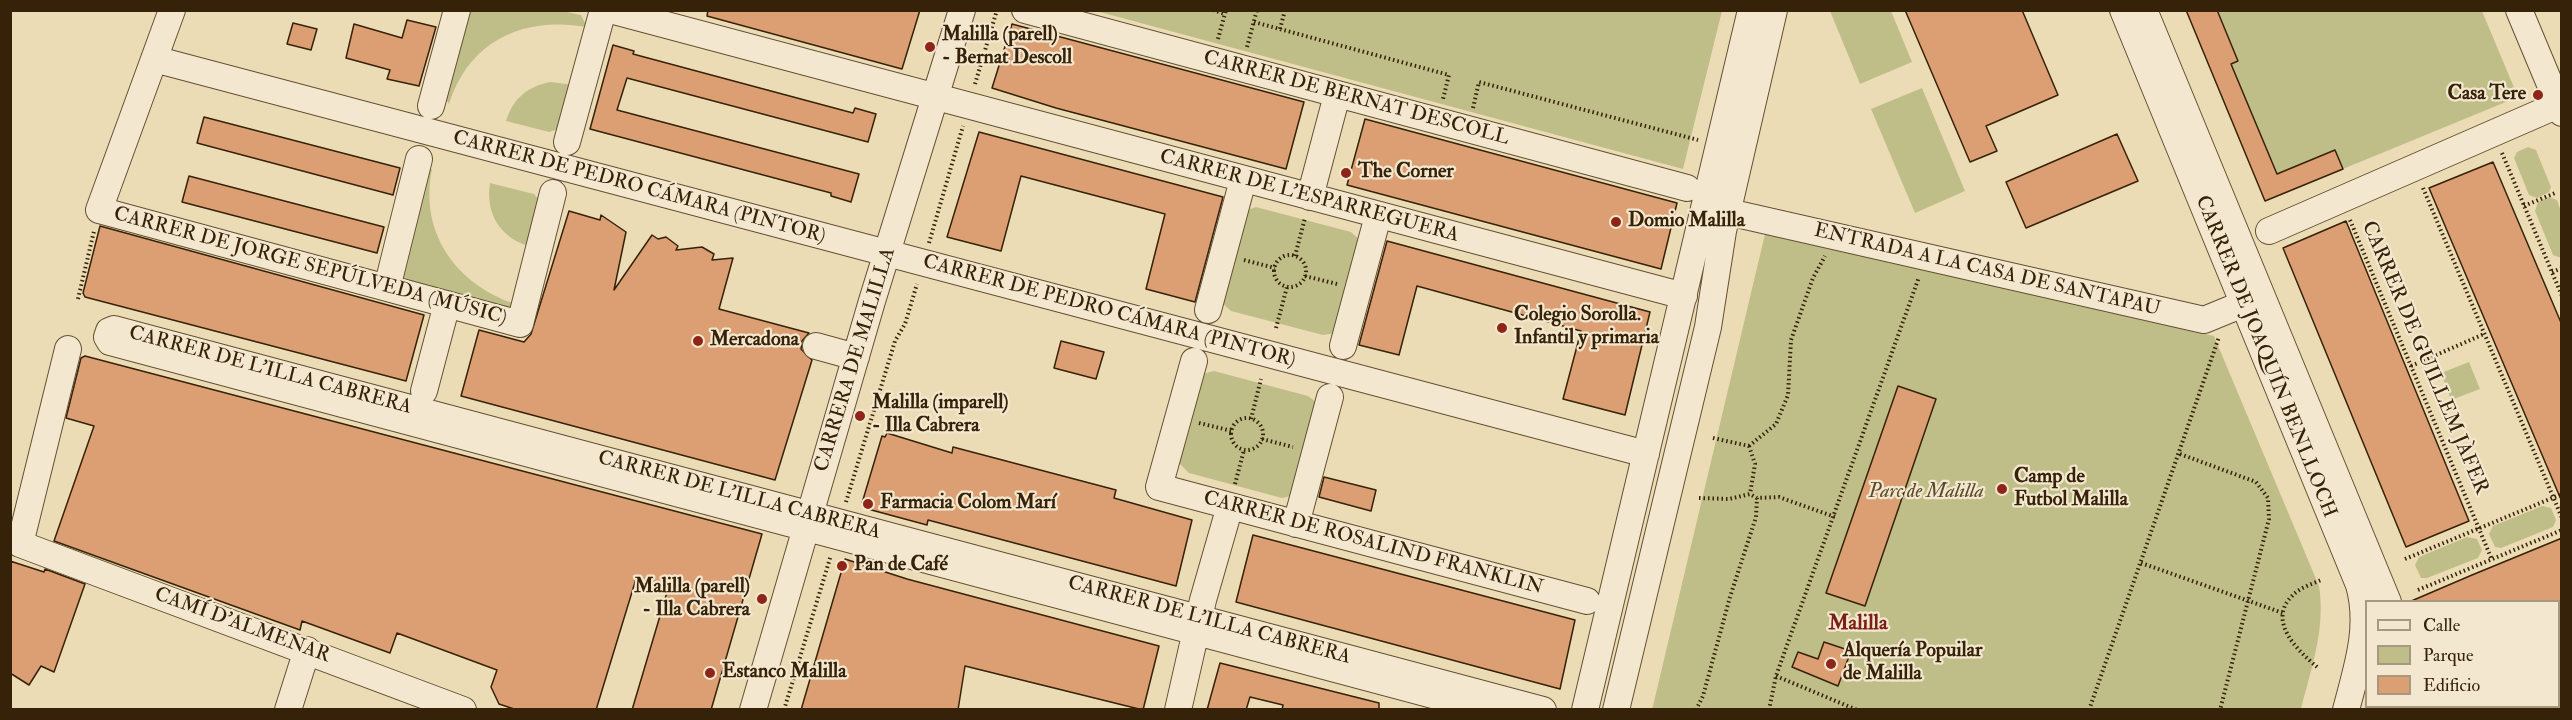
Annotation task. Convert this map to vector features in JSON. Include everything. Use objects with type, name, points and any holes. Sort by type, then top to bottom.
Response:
[{"type":"street","points":[[99,210],[172,10]]},
{"type":"street","points":[[431,106],[458,10]]},
{"type":"street","points":[[567,142],[603,10]]},
{"type":"street","name":"CARRER DE L'ESPARREGUERA","points":[[610,10],[1684,296]]},
{"type":"street","name":"CARRERA DE MALILLA","points":[[753,710],[856,357],[962,10]]},
{"type":"street","name":"CARRER DE BERNAT DESCOLL","points":[[1025,10],[1687,188]]},
{"type":"street","points":[[1585,710],[1751,10]]},
{"type":"street","points":[[1616,710],[1708,327],[1728,212],[1774,10]]},
{"type":"street","name":"CARRER DE JOAQUÍN BENLLOCH","points":[[2123,10],[2359,585],[2365,607],[2364,632],[2348,710]]},
{"type":"street","name":"CARRER DE JOAQUÍN BENLLOCH","points":[[2144,10],[2387,600]]},
{"type":"street","points":[[2269,231],[2494,133],[2560,109],[2518,10]]},
{"type":"street","name":"CARRER DE PEDRO CÁMARA (PINTOR)","points":[[154,59],[1646,454]]},
{"type":"street","points":[[1310,197],[1337,95]]},
{"type":"street","points":[[387,288],[419,159]]},
{"type":"street","points":[[1208,310],[1243,180]]},
{"type":"street","name":"CARRER DE JORGE SEPÚLVEDA (MÚSIC)","points":[[99,210],[520,324],[553,193]]},
{"type":"street","name":"ENTRADA A LA CASA DE SANTAPAU","points":[[1728,212],[2204,321],[2243,304]]},
{"type":"street","points":[[1343,346],[1378,216]]},
{"type":"street","points":[[424,391],[447,304]]},
{"type":"street","name":"CARRER DE L'ILLA CABRERA","points":[[808,521],[110,342],[107,337],[109,331],[114,329],[808,521],[1198,625],[1543,710]]},
{"type":"street","points":[[816,346],[856,357]]},
{"type":"street","name":"CAMÍ D'ALMENAR","points":[[68,349],[20,544],[463,710]]},
{"type":"street","points":[[1178,417],[1194,361]]},
{"type":"street","points":[[1296,524],[1330,397]]},
{"type":"street","name":"CARRER DE ROSALIND FRANKLIN","points":[[1178,417],[1159,487],[1587,601]]},
{"type":"street","points":[[1178,710],[1230,506]]},
{"type":"street","name":"CARRER DE L'ILLA CABRERA","points":[[1198,625],[1489,710]]},
{"type":"street","points":[[288,710],[307,650]]},
{"type":"street","points":[[2348,710],[2365,696]]},
{"type":"path","points":[[928,247],[997,10]]},
{"type":"path","points":[[1213,10],[1225,12]]},
{"type":"path","points":[[1218,10],[1225,12]]},
{"type":"path","points":[[1241,69],[1257,10]]},
{"type":"path","points":[[1280,29],[1285,10]]},
{"type":"path","points":[[1212,61],[1225,12]]},
{"type":"path","points":[[1254,22],[1449,75],[1437,121]]},
{"type":"path","points":[[1467,129],[1479,82],[1699,141]]},
{"type":"path","points":[[2494,133],[2562,296]]},
{"type":"path","points":[[2414,168],[2562,518]]},
{"type":"path","points":[[2524,206],[2554,193]]},
{"type":"path","points":[[1295,256],[1310,197]]},
{"type":"path","name":"CARRER DE GUILLEM JÀFER","points":[[2342,199],[2492,560]]},
{"type":"path","points":[[78,299],[99,210]]},
{"type":"path","points":[[1749,446],[1776,424],[1788,395],[1791,340],[1797,319],[1813,278],[1836,237]]},
{"type":"path","points":[[1223,254],[1275,268]]},
{"type":"path","points":[[1275,268],[1285,257],[1295,256]]},
{"type":"path","points":[[1275,268],[1279,282],[1287,286],[1296,286],[1305,276],[1305,266],[1295,256]]},
{"type":"path","points":[[1769,710],[1776,676],[1835,517],[1926,257]]},
{"type":"path","points":[[2552,272],[2562,268]]},
{"type":"path","points":[[1305,276],[1359,290]]},
{"type":"path","points":[[845,505],[896,341],[905,324],[919,278]]},
{"type":"path","points":[[1276,328],[1287,286]]},
{"type":"path","points":[[2089,710],[2220,334]]},
{"type":"path","points":[[2411,366],[2484,334]]},
{"type":"path","points":[[1251,419],[1261,379]]},
{"type":"path","points":[[1178,417],[1232,431]]},
{"type":"path","points":[[1251,419],[1260,425],[1262,439],[1253,449],[1244,450],[1233,441],[1232,431],[1241,420],[1251,419]]},
{"type":"path","points":[[1713,438],[1749,446]]},
{"type":"path","points":[[1262,439],[1315,453]]},
{"type":"path","points":[[1749,446],[1755,464],[1750,494]]},
{"type":"path","points":[[1230,506],[1244,450]]},
{"type":"path","points":[[2180,454],[2256,482],[2268,498],[2269,519],[2220,710]]},
{"type":"path","points":[[1699,498],[1729,499],[1750,494],[1757,498],[1779,497],[1835,517]]},
{"type":"path","points":[[2405,559],[2562,494]]},
{"type":"path","points":[[1696,710],[1703,696],[1730,597],[1756,517],[1757,498]]},
{"type":"path","points":[[2418,590],[2562,530]]},
{"type":"path","points":[[784,710],[832,551]]},
{"type":"path","points":[[2141,563],[2283,613]]},
{"type":"path","points":[[2317,667],[2286,635],[2283,613],[2293,595],[2321,580]]},
{"type":"path","points":[[1776,676],[1857,710]]},
{"type":"green space","points":[[466,11],[562,11],[581,15],[587,27],[542,25],[502,37],[470,63],[458,82],[449,104],[445,98]]},
{"type":"green space","points":[[1096,11],[1722,11],[1683,169]]},
{"type":"green space","points":[[1830,11],[1891,11],[1912,62],[1860,84]]},
{"type":"green space","points":[[2186,11],[2482,11],[2518,97],[2265,201]]},
{"type":"green space","points":[[551,82],[574,85],[561,128],[549,132],[506,121],[522,94]]},
{"type":"green space","points":[[1922,88],[1965,191],[1915,213],[1871,109]]},
{"type":"green space","points":[[2528,147],[2536,150],[2551,187],[2549,192],[2537,198],[2529,195],[2514,158],[2517,152]]},
{"type":"green space","points":[[432,169],[429,192],[431,214],[437,235],[446,253],[475,283],[515,304],[509,309],[402,282],[399,267],[425,172]]},
{"type":"green space","points":[[490,183],[534,194],[542,203],[533,247],[512,238],[498,224],[490,205]]},
{"type":"green space","points":[[2549,197],[2557,200],[2561,212],[2561,258],[2553,255],[2535,211],[2538,202]]},
{"type":"green space","points":[[1256,207],[1351,232],[1360,240],[1336,333],[1323,335],[1231,311],[1222,303],[1245,211]]},
{"type":"green space","name":"Parc de Malilla","points":[[1765,234],[2214,336],[2319,586],[2321,617],[2319,633],[2301,709],[1652,710]]},
{"type":"green space","points":[[2469,362],[2480,389],[2451,400],[2441,373]]},
{"type":"green space","points":[[1214,371],[1308,396],[1316,402],[1292,496],[1282,498],[1189,473],[1178,462],[1203,374]]},
{"type":"green space","points":[[2542,506],[2551,508],[2556,520],[2553,527],[2501,548],[2495,547],[2489,534],[2493,526]]},
{"type":"green space","points":[[2467,537],[2477,539],[2482,550],[2478,558],[2427,578],[2421,578],[2415,565],[2419,557]]},
{"type":"building","points":[[708,10],[920,10],[902,69],[707,16]]},
{"type":"building","points":[[1905,10],[2022,10],[2058,95],[1986,126],[1997,151],[1970,162]]},
{"type":"building","points":[[2186,10],[2217,10],[2238,61],[2231,64],[2277,174],[2335,150],[2343,169],[2265,201]]},
{"type":"building","points":[[407,20],[436,27],[419,86],[387,79],[390,70],[346,58],[354,24],[402,38]]},
{"type":"building","points":[[293,23],[317,29],[311,50],[287,44]]},
{"type":"building","points":[[1012,24],[1304,102],[1286,169],[1056,108],[992,88]]},
{"type":"building","points":[[613,45],[634,51],[633,54],[853,113],[855,108],[876,114],[868,142],[627,78],[617,110],[859,174],[851,202],[831,196],[831,193],[590,129]]},
{"type":"building","points":[[204,117],[400,168],[393,195],[197,143]]},
{"type":"building","points":[[1365,119],[1677,203],[1661,269],[1347,185]]},
{"type":"building","points":[[979,132],[1223,197],[1195,302],[1146,289],[1165,214],[1021,176],[1001,251],[947,237]]},
{"type":"building","points":[[2117,134],[2138,181],[2026,228],[2006,182]]},
{"type":"building","points":[[2493,162],[2562,325],[2562,502],[2429,188]]},
{"type":"building","points":[[189,176],[384,227],[377,253],[182,202]]},
{"type":"building","points":[[569,211],[600,220],[601,215],[626,232],[614,290],[652,235],[658,239],[666,237],[678,246],[676,250],[702,247],[714,254],[712,260],[733,258],[719,309],[809,333],[802,341],[801,349],[812,360],[775,480],[461,396],[479,330],[524,342],[531,334]]},
{"type":"building","points":[[2346,221],[2469,521],[2406,547],[2283,248]]},
{"type":"building","points":[[100,226],[424,315],[406,381],[85,297],[83,293]]},
{"type":"building","points":[[1387,241],[1650,312],[1625,415],[1563,399],[1581,331],[1417,286],[1399,355],[1359,345]]},
{"type":"building","points":[[1061,341],[1104,352],[1096,379],[1054,368]]},
{"type":"building","points":[[85,356],[762,534],[711,710],[632,710],[668,589],[636,579],[596,710],[517,710],[499,704],[491,687],[497,670],[397,633],[390,653],[302,621],[300,630],[54,541],[94,426],[66,418],[81,358]]},
{"type":"building","points":[[1898,386],[1936,399],[1865,606],[1826,593]]},
{"type":"building","points":[[887,433],[952,453],[953,447],[1116,490],[1114,498],[1192,520],[1176,586],[928,520],[927,525],[864,508],[865,504],[862,503],[882,436],[885,437]]},
{"type":"building","points":[[1324,477],[1376,490],[1371,511],[1319,497]]},
{"type":"building","points":[[1253,535],[1575,620],[1560,689],[1236,602]]},
{"type":"building","points":[[2562,538],[2562,602],[2560,600],[2414,600]]},
{"type":"building","points":[[845,559],[907,579],[1159,646],[1143,710],[965,666],[958,710],[801,710]]},
{"type":"building","points":[[10,561],[44,572],[45,569],[85,584],[54,672],[41,666],[29,685],[10,673]]},
{"type":"building","name":"Alquería Popuilar de Malilla","points":[[1824,642],[1851,651],[1838,686],[1792,667],[1798,652],[1818,659]]},
{"type":"building","points":[[1220,663],[1379,703],[1379,710],[1282,710],[1283,705],[1250,697],[1246,710],[1207,710]]},
{"type":"place","name":"Malilla (parell) - Bernat Descoll","points":[[930,47]]},
{"type":"place","name":"Casa Tere","points":[[2538,95]]},
{"type":"place","name":"The Corner","points":[[1346,173]]},
{"type":"place","name":"Domio Malilla","points":[[1616,222]]},
{"type":"place","name":"Colegio Sorolla. Infantil y primaria","points":[[1502,328]]},
{"type":"place","name":"Mercadona","points":[[698,341]]},
{"type":"place","name":"Malilla (imparell) - Illa Cabrera","points":[[860,416]]},
{"type":"place","name":"Camp de Futbol Malilla","points":[[2002,489]]},
{"type":"place","name":"Farmacia Colom Marí","points":[[868,504]]},
{"type":"place","name":"Pan de Café","points":[[842,566]]},
{"type":"place","name":"Malilla (parell) - Illa Cabrera","points":[[762,599]]},
{"type":"place","name":"Alquería Popuilar de Malilla","points":[[1831,664]]},
{"type":"place","name":"Estanco Malilla","points":[[710,673]]},
{"type":"district","name":"Malilla","points":[[1858,624]]}]
